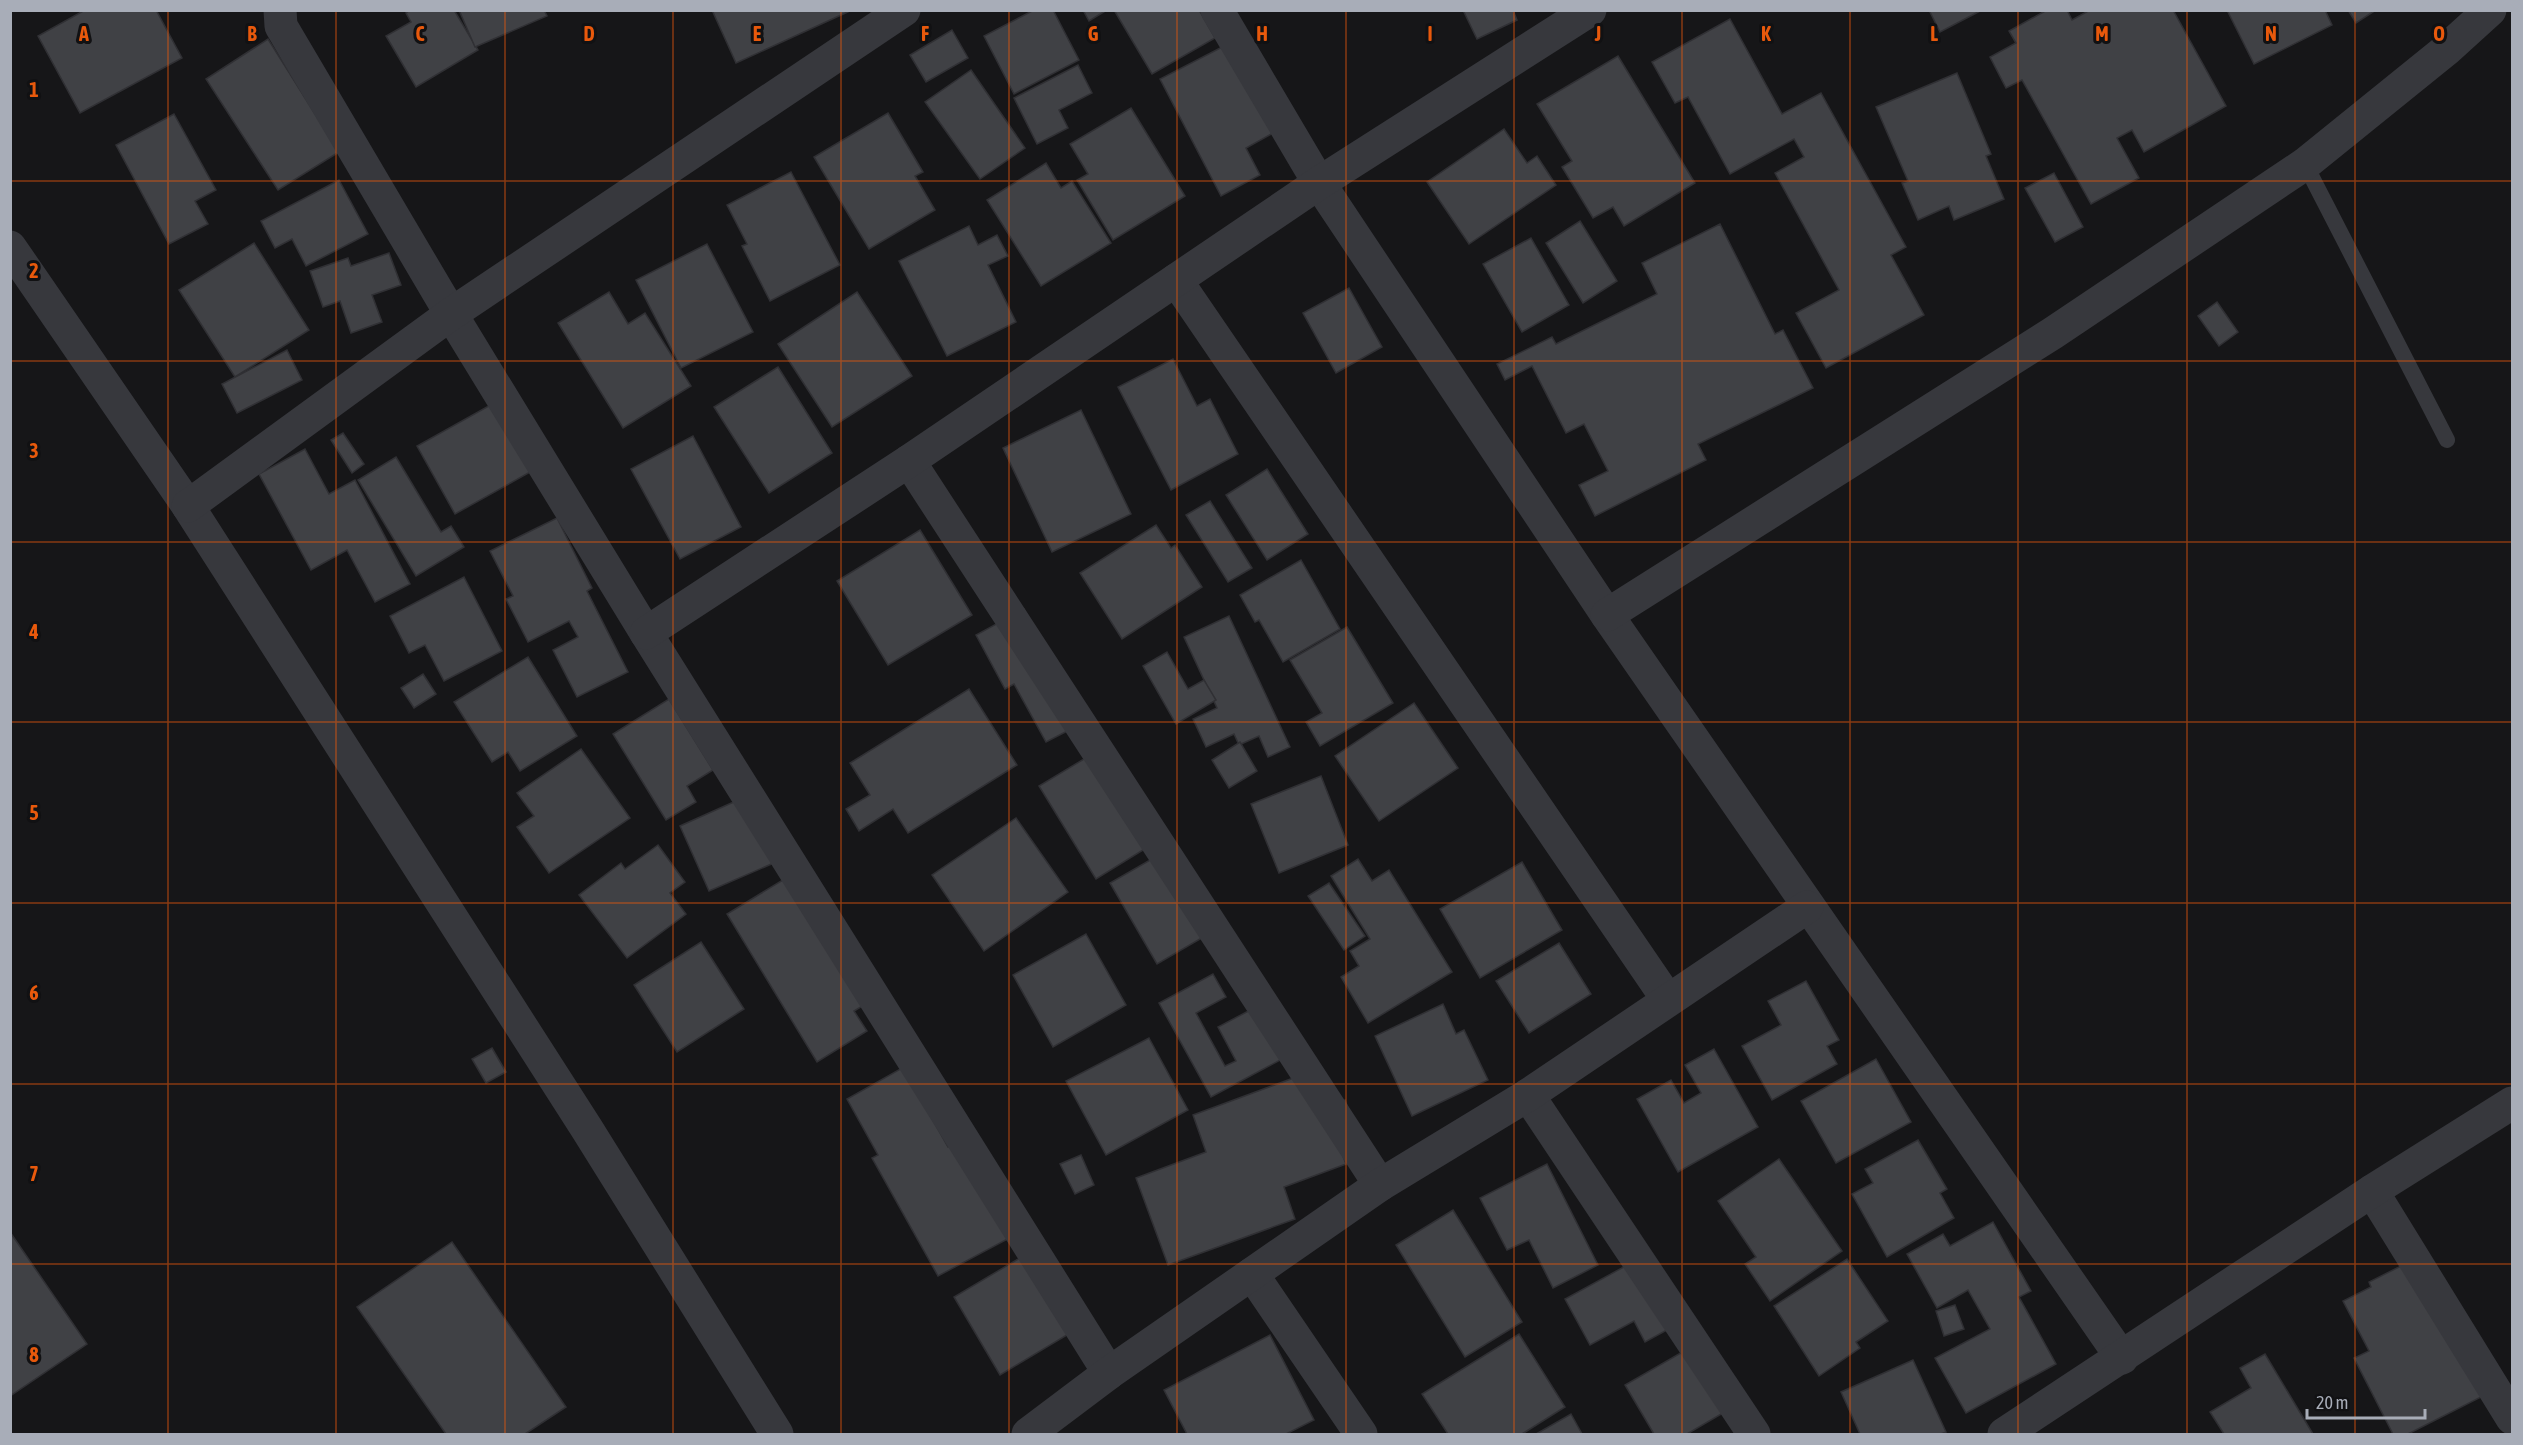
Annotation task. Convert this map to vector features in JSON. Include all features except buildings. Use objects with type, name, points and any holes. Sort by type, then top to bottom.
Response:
[{"type":"street","points":[[280,10],[281,26],[451,314],[646,633],[1109,1373]]},
{"type":"street","points":[[188,506],[451,314],[904,10]]},
{"type":"street","points":[[1217,10],[1319,183],[1607,615],[1807,907],[2122,1358]]},
{"type":"street","points":[[646,633],[909,461],[1319,183],[1590,10]]},
{"type":"street","points":[[1607,615],[2053,333],[2305,164],[2438,57],[2490,10]]},
{"type":"street","points":[[10,247],[188,506],[587,1129],[777,1434]]},
{"type":"street","points":[[1176,280],[1668,1000]]},
{"type":"street","points":[[909,461],[1380,1185]]},
{"type":"street","points":[[1028,1434],[1109,1373],[1380,1185],[1528,1095],[1807,907]]},
{"type":"street","points":[[1528,1095],[1754,1434]]},
{"type":"street","points":[[2004,1434],[2372,1191],[2512,1102]]},
{"type":"street","points":[[2372,1191],[2512,1418]]},
{"type":"street","points":[[1252,1274],[1361,1434]]},
{"type":"lane","points":[[2305,164],[2447,440]]}]
